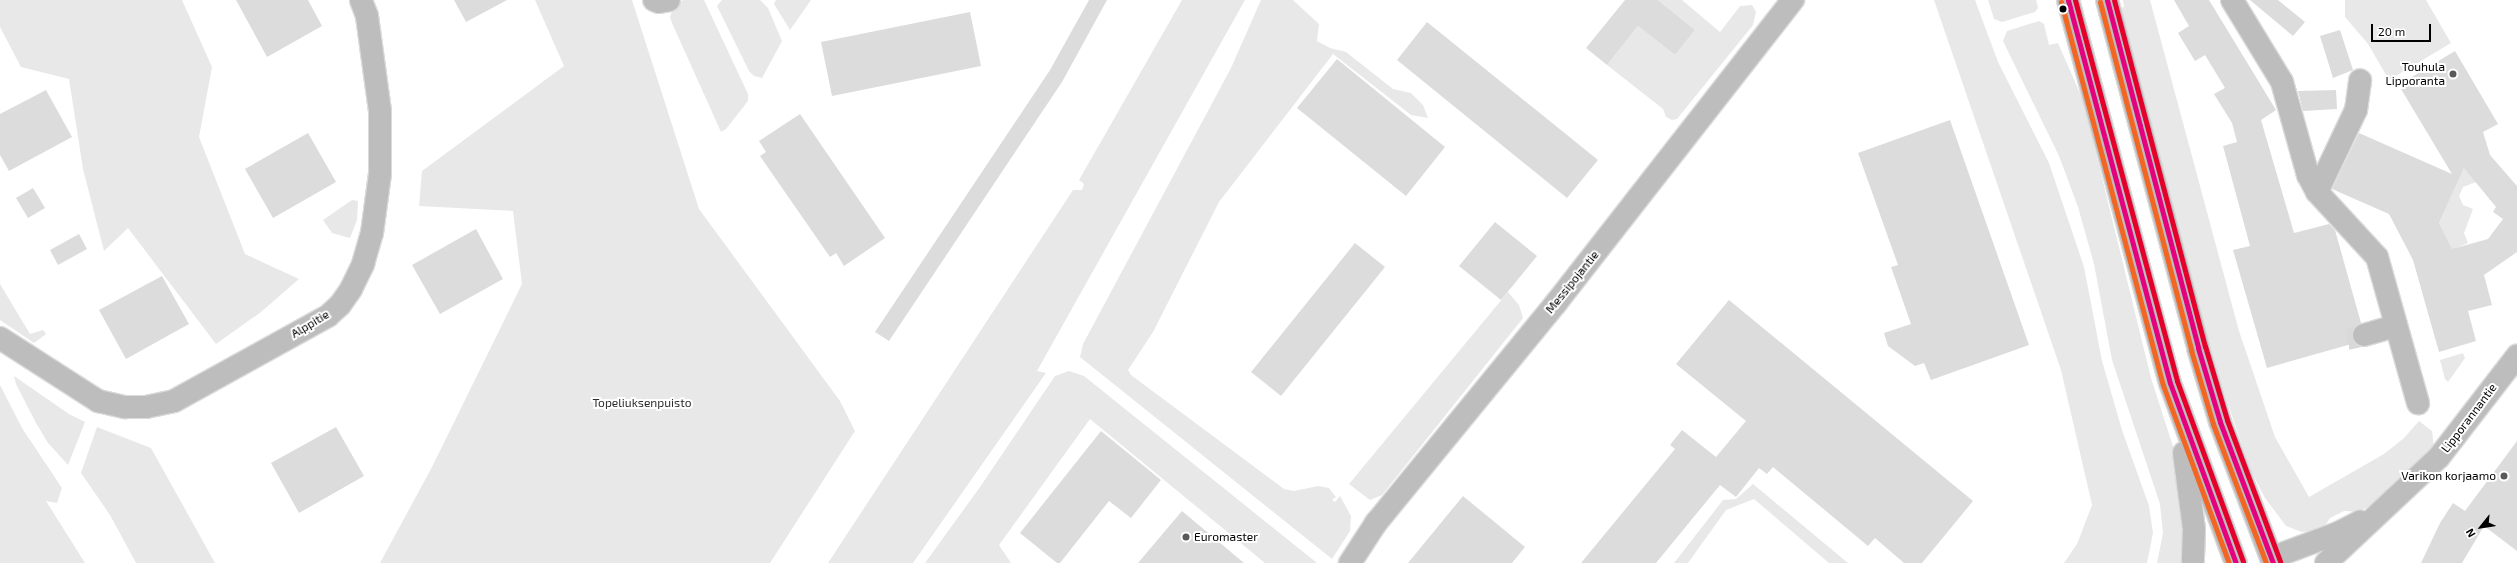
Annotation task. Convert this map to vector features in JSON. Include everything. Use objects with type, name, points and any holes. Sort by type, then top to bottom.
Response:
[{"type":"street","name":"Alppitie","points":[[0,338],[98,401],[125,407],[146,407],[174,401],[328,316],[340,305],[351,289],[363,264],[372,233],[380,174],[380,106],[367,16],[360,0]]},
{"type":"street","points":[[654,0],[659,2],[669,0]]},
{"type":"street","name":"Messipojantie","points":[[1350,563],[1376,523],[1556,303],[1793,0]]},
{"type":"street","points":[[2068,0],[2170,383],[2189,479],[2194,529],[2193,563]]},
{"type":"street","points":[[2107,0],[2198,348],[2220,422],[2269,561]]},
{"type":"street","points":[[2232,0],[2282,82],[2308,175],[2317,192],[2377,257],[2418,403]]},
{"type":"street","points":[[2317,192],[2356,110],[2360,80]]},
{"type":"street","points":[[2364,335],[2396,326]]},
{"type":"street","name":"Lipporannantie","points":[[2326,563],[2439,457],[2517,356]]},
{"type":"street","points":[[2170,383],[2236,563]]},
{"type":"street","name":"Lipporannantie","points":[[2269,561],[2338,533],[2383,510]]},
{"type":"green space","points":[[0,0],[182,0],[212,67],[199,137],[245,254],[299,279],[261,312],[216,344],[128,228],[104,251],[83,169],[69,79],[21,67],[0,27]]},
{"type":"green space","name":"Topeliuksenpuisto","points":[[535,0],[632,0],[699,209],[840,401],[855,431],[770,563],[380,563],[432,467],[522,284],[513,211],[419,206],[422,171],[564,66]]},
{"type":"green space","points":[[683,0],[704,0],[748,94],[748,101],[726,129],[721,132],[670,17],[673,8]]},
{"type":"green space","points":[[722,0],[760,0],[768,8],[782,41],[762,78],[754,76],[749,71],[717,6]]},
{"type":"green space","points":[[776,0],[811,0],[790,30],[774,4]]},
{"type":"green space","points":[[1182,0],[1245,0],[1037,371],[1046,373],[913,563],[828,563],[1073,190],[1082,190],[1084,184],[1079,180]]},
{"type":"green space","points":[[1261,0],[1293,0],[1319,24],[1317,41],[1330,48],[1346,52],[1393,89],[1411,93],[1423,105],[1428,118],[1411,115],[1333,54],[1219,202],[1153,332],[1128,370],[1131,375],[1284,489],[1294,491],[1318,486],[1329,488],[1336,497],[1332,500],[1335,502],[1340,496],[1351,516],[1350,531],[1332,559],[1080,357],[1083,344],[1231,68]]},
{"type":"green space","points":[[1658,0],[1682,0],[1720,32],[1740,6],[1752,5],[1756,12],[1753,25],[1677,119],[1672,120],[1666,117],[1663,109],[1607,65],[1638,26],[1675,55],[1695,30]]},
{"type":"green space","points":[[1934,0],[1975,0],[1998,62],[2049,163],[2084,267],[2102,361],[2122,430],[2149,506],[2153,533],[2147,563],[2064,563],[2077,544],[2092,505],[2061,370]]},
{"type":"green space","points":[[1988,0],[2036,0],[2038,8],[2035,12],[2002,22],[1994,19]]},
{"type":"green space","points":[[2123,0],[2150,0],[2239,331],[2275,437],[2309,497],[2384,454],[2404,438],[2419,421],[2432,431],[2434,447],[2376,501],[2360,512],[2344,511],[2330,518],[2323,529],[2302,532],[2286,526],[2265,498],[2251,471],[2214,364],[2187,270],[2121,8],[2124,7]]},
{"type":"green space","points":[[2345,0],[2426,0],[2451,43],[2389,80],[2368,44],[2345,17]]},
{"type":"green space","points":[[2039,21],[2044,24],[2049,45],[2058,43],[2083,100],[2151,378],[2179,465],[2184,491],[2182,563],[2157,563],[2163,533],[2160,504],[2112,360],[2094,264],[2078,207],[2059,156],[2003,41],[2007,31]]},
{"type":"green space","points":[[2468,159],[2476,182],[2463,187],[2459,196],[2463,205],[2473,209],[2464,233],[2468,243],[2452,250],[2439,223]]},
{"type":"green space","points":[[352,200],[358,201],[357,220],[350,238],[332,233],[323,220]]},
{"type":"green space","points":[[0,284],[30,334],[43,330],[46,334],[34,343],[0,320]]},
{"type":"green space","points":[[1508,292],[1519,305],[1523,318],[1382,495],[1370,500],[1349,484]]},
{"type":"green space","points":[[2463,353],[2465,358],[2448,382],[2445,379],[2440,360]]},
{"type":"green space","points":[[1069,371],[1084,376],[1317,563],[1265,563],[1090,419],[999,545],[1011,563],[925,563],[980,487],[1055,376]]},
{"type":"green space","points":[[14,376],[69,414],[85,422],[68,465],[48,443],[16,384]]},
{"type":"green space","points":[[0,385],[22,428],[62,488],[57,503],[46,501],[85,563],[0,563]]},
{"type":"green space","points":[[97,427],[151,448],[215,563],[136,563],[110,515],[81,473]]},
{"type":"green space","points":[[1753,484],[1848,563],[1829,563],[1754,499],[1726,510],[1688,563],[1674,563],[1723,500],[1736,499]]},
{"type":"building","points":[[236,0],[308,0],[322,26],[267,57]]},
{"type":"building","points":[[454,0],[507,0],[466,22]]},
{"type":"building","points":[[1089,0],[1107,0],[1062,82],[889,341],[875,332],[1050,70]]},
{"type":"building","points":[[1625,0],[1658,0],[1695,30],[1675,55],[1638,26],[1607,65],[1586,48]]},
{"type":"building","points":[[2174,0],[2209,0],[2276,110],[2261,120],[2294,233],[2329,224],[2335,230],[2361,323],[2352,332],[2355,343],[2267,368],[2233,250],[2250,246],[2223,146],[2237,142],[2232,123],[2214,94],[2225,88],[2205,55],[2195,61],[2178,33],[2189,26]]},
{"type":"building","points":[[2250,0],[2278,0],[2305,22],[2293,36]]},
{"type":"building","points":[[970,12],[981,66],[832,96],[821,42]]},
{"type":"building","points":[[1427,22],[1598,160],[1567,198],[1397,60]]},
{"type":"building","points":[[2340,30],[2353,70],[2333,78],[2320,36]]},
{"type":"building","points":[[2455,51],[2498,124],[2483,132],[2490,155],[2517,186],[2517,252],[2484,275],[2492,305],[2468,311],[2476,341],[2439,352],[2413,260],[2389,214],[2332,189],[2359,133],[2452,174],[2401,89],[2408,85],[2405,81]],"holes":[[[2464,168],[2496,207],[2493,212],[2503,219],[2488,239],[2452,249],[2439,223]]]},
{"type":"building","points":[[1337,59],[1445,147],[1406,196],[1297,108]]},
{"type":"building","points":[[46,90],[72,137],[9,171],[0,155],[0,114]]},
{"type":"building","points":[[2336,90],[2337,109],[2303,111],[2298,91]]},
{"type":"building","points":[[800,114],[885,238],[844,266],[836,253],[830,257],[760,156],[766,152],[759,141]]},
{"type":"building","points":[[1950,120],[2029,345],[1931,380],[1924,363],[1915,366],[1888,346],[1884,333],[1911,324],[1891,267],[1898,265],[1858,153]]},
{"type":"building","points":[[308,133],[336,182],[273,218],[245,169]]},
{"type":"building","points":[[33,188],[45,208],[28,218],[16,198]]},
{"type":"building","points":[[1495,222],[1537,256],[1501,300],[1459,266]]},
{"type":"building","points":[[476,229],[503,279],[440,314],[412,265]]},
{"type":"building","points":[[79,234],[87,249],[58,265],[50,250]]},
{"type":"building","points":[[1355,243],[1385,267],[1281,396],[1251,372]]},
{"type":"building","points":[[162,276],[189,324],[126,359],[99,310]]},
{"type":"building","points":[[1729,300],[1973,501],[1922,563],[1904,563],[1875,538],[1868,546],[1773,467],[1767,474],[1759,468],[1736,497],[1720,485],[1656,563],[1581,563],[1675,449],[1670,445],[1682,430],[1716,457],[1746,421],[1676,364]]},
{"type":"building","points":[[336,427],[364,476],[299,513],[271,463]]},
{"type":"building","points":[[1101,431],[1161,480],[1131,518],[1109,501],[1060,563],[1057,563],[1020,533]]},
{"type":"building","points":[[2517,441],[2517,551],[2484,526],[2462,563],[2421,563],[2440,523],[2453,503],[2465,511]]},
{"type":"building","points":[[1463,496],[1525,547],[1512,563],[1408,563]]},
{"type":"building","name":"Euromaster","points":[[1182,511],[1244,563],[1138,563]]},
{"type":"tunnel","points":[[2347,339],[2364,335]]},
{"type":"transit line","points":[[2068,0],[2170,383],[2236,563]]},
{"type":"transit line","points":[[2075,0],[2177,381],[2243,561]]},
{"type":"transit line","points":[[2107,0],[2198,348],[2220,422],[2273,563]]},
{"type":"transit line","points":[[2114,0],[2205,346],[2227,420],[2280,561]]},
{"type":"transit line","points":[[2061,2],[2163,385],[2229,563]]},
{"type":"transit line","points":[[2100,2],[2191,350],[2213,424],[2266,563]]},
{"type":"place","name":"Touhula Lipporanta","points":[[2453,74]]},
{"type":"place","name":"Varikon korjaamo","points":[[2504,476]]},
{"type":"place","name":"Euromaster","points":[[1186,537]]}]
